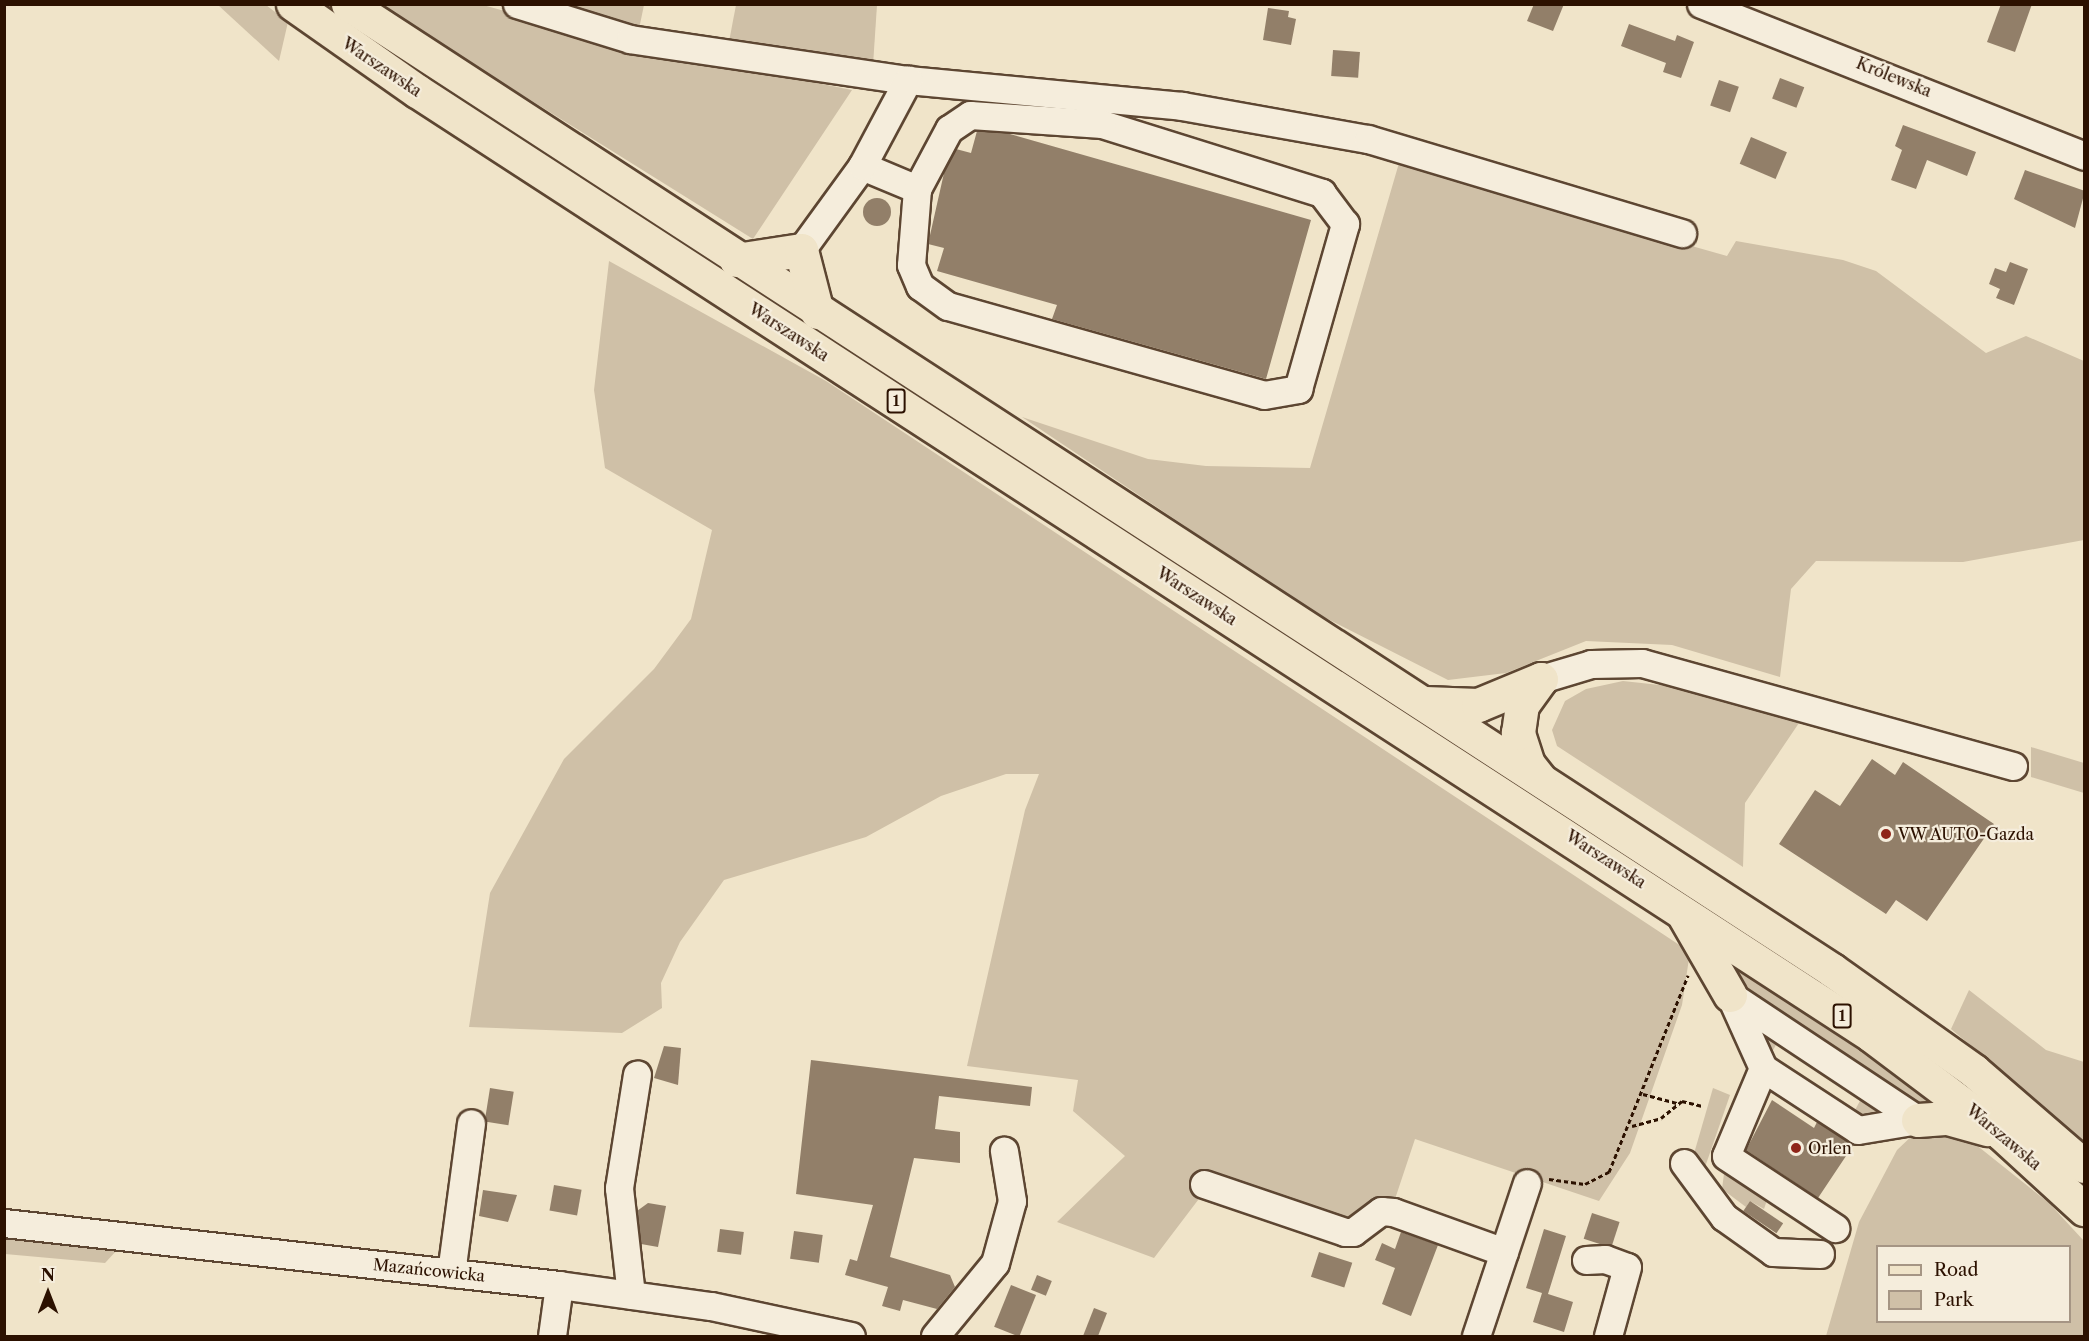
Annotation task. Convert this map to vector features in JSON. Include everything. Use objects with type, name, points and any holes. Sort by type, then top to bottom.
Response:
[{"type":"main road","name":"Warszawska","points":[[293,4],[427,98],[1677,906],[1871,1035],[2001,1133],[2085,1209]]},
{"type":"main road","name":"Warszawska","points":[[348,4],[736,260],[1418,701],[1914,1026],[2085,1166]]},
{"type":"main road","points":[[736,260],[801,250],[817,312]]},
{"type":"main road","points":[[1418,701],[1478,705],[1541,679]]},
{"type":"main road","points":[[1541,679],[1522,705],[1518,733],[1527,764],[1550,787]]},
{"type":"main road","points":[[1677,906],[1725,984]]},
{"type":"main road","points":[[1918,1120],[1948,1118],[2001,1133]]},
{"type":"street","points":[[517,4],[630,39],[908,80],[1182,106],[1368,139],[1682,233]]},
{"type":"street","name":"Królewska","points":[[1701,4],[2085,156]]},
{"type":"street","points":[[801,250],[862,166],[908,80]]},
{"type":"street","points":[[970,115],[1102,124],[1322,193],[1344,224],[1298,389],[1273,397],[948,306],[920,286],[911,265],[917,189],[949,129],[970,115]]},
{"type":"street","points":[[862,166],[917,189]]},
{"type":"street","points":[[1541,679],[1608,663],[1672,668],[2013,766]]},
{"type":"street","points":[[1725,984],[1763,1068],[1858,1130],[1918,1120]]},
{"type":"street","points":[[1725,984],[1918,1120]]},
{"type":"street","points":[[1713,1196],[1726,1156],[1763,1068]]},
{"type":"street","points":[[631,1295],[619,1188],[637,1074]]},
{"type":"street","points":[[451,1273],[471,1123]]},
{"type":"street","points":[[935,1336],[995,1263],[1012,1201],[1004,1151]]},
{"type":"street","points":[[1726,1156],[1835,1228]]},
{"type":"street","points":[[1684,1163],[1713,1196],[1724,1217],[1773,1252],[1820,1254]]},
{"type":"street","points":[[1476,1336],[1527,1183]]},
{"type":"street","points":[[1204,1184],[1344,1233],[1353,1233],[1380,1211],[1393,1212],[1504,1252]]},
{"type":"street","name":"Mazańcowicka","points":[[4,1223],[559,1285],[631,1295],[851,1336]]},
{"type":"street","points":[[1586,1260],[1605,1259],[1627,1267],[1608,1336]]},
{"type":"street","points":[[552,1336],[559,1285]]},
{"type":"path","points":[[1527,1183],[1531,1176],[1572,1185],[1598,1179],[1613,1166],[1630,1127],[1685,975],[1725,984]]},
{"type":"path","points":[[1642,1094],[1677,1103],[1702,1106]]},
{"type":"path","points":[[1630,1127],[1661,1118],[1677,1103]]},
{"type":"green space","points":[[218,5],[266,5],[288,22],[279,61]]},
{"type":"green space","points":[[378,5],[483,5],[628,45],[852,90],[753,239]]},
{"type":"green space","points":[[554,5],[644,5],[639,29]]},
{"type":"green space","points":[[736,5],[877,5],[873,65],[728,47]]},
{"type":"green space","points":[[1399,163],[1727,256],[1736,241],[1843,260],[1876,271],[1986,353],[2026,336],[2084,361],[2084,540],[1963,562],[1816,561],[1791,589],[1780,677],[1672,645],[1586,641],[1506,673],[1448,680],[1312,611],[1022,417],[1148,459],[1206,466],[1310,468]]},
{"type":"green space","points":[[609,261],[826,381],[1690,952],[1682,1005],[1630,1153],[1599,1201],[1415,1139],[1393,1205],[1351,1222],[1214,1179],[1154,1258],[1057,1222],[1125,1156],[1073,1111],[1078,1080],[967,1066],[1025,810],[1039,774],[1006,774],[941,796],[866,837],[724,880],[680,942],[661,983],[662,1008],[622,1033],[469,1027],[490,893],[564,759],[654,669],[691,619],[712,530],[605,468],[594,390]]},
{"type":"green space","points":[[1623,681],[1669,686],[1801,720],[1745,803],[1743,867],[1557,746],[1552,730],[1565,701],[1586,689]]},
{"type":"green space","points":[[2031,747],[2084,763],[2084,793],[2031,777]]},
{"type":"green space","points":[[1715,948],[1956,1110],[1918,1107],[1741,990]]},
{"type":"green space","points":[[1969,990],[2046,1050],[2084,1062],[2084,1141],[1951,1029]]},
{"type":"green space","points":[[1753,1022],[1898,1112],[1865,1120],[1854,1112],[1861,1099],[1776,1045],[1769,1057]]},
{"type":"green space","points":[[1713,1088],[1730,1095],[1704,1170],[1693,1157]]},
{"type":"green space","points":[[1950,1124],[2049,1203],[2084,1241],[2084,1336],[1826,1336],[1859,1222],[1897,1150],[1916,1132]]},
{"type":"green space","points":[[1725,1166],[1769,1194],[1764,1209],[1750,1201],[1746,1207],[1722,1189]]},
{"type":"green space","points":[[4,1237],[118,1249],[105,1263],[5,1254]]},
{"type":"building","points":[[1534,4],[1564,4],[1553,31],[1527,21]]},
{"type":"building","points":[[2001,4],[2032,4],[2015,52],[1987,42]]},
{"type":"building","points":[[1268,8],[1289,11],[1288,17],[1296,19],[1291,45],[1263,40]]},
{"type":"building","points":[[1629,24],[1675,41],[1677,35],[1694,42],[1681,78],[1663,72],[1666,63],[1621,46]]},
{"type":"building","points":[[1333,50],[1360,52],[1358,78],[1331,76]]},
{"type":"building","points":[[1780,78],[1804,87],[1796,108],[1772,99]]},
{"type":"building","points":[[1719,80],[1739,87],[1730,112],[1710,106]]},
{"type":"building","points":[[1903,125],[1976,152],[1967,176],[1927,160],[1916,189],[1891,180],[1902,150],[1895,146]]},
{"type":"building","points":[[977,131],[1010,134],[1311,220],[1266,379],[1052,319],[1057,305],[937,271],[944,248],[928,244],[944,173],[956,149],[971,153]]},
{"type":"building","points":[[1751,137],[1787,152],[1776,179],[1740,164]]},
{"type":"building","points":[[2025,170],[2085,191],[2075,228],[2014,199]]},
{"type":"building","points":[[877,198],[887,202],[891,212],[887,222],[877,226],[867,222],[863,212],[867,202]]},
{"type":"building","points":[[2010,262],[2028,269],[2014,305],[1996,298],[2000,289],[1989,284],[1995,268],[2006,272]]},
{"type":"building","name":"VW AUTO-Gazda","points":[[1872,759],[1895,775],[1903,762],[1994,824],[1927,921],[1896,900],[1886,914],[1779,844],[1815,790],[1840,806]]},
{"type":"building","points":[[664,1046],[681,1048],[678,1085],[654,1078]]},
{"type":"building","points":[[811,1060],[1032,1087],[1030,1106],[939,1096],[935,1129],[960,1132],[960,1163],[914,1158],[890,1257],[950,1275],[955,1287],[937,1309],[903,1300],[900,1311],[882,1306],[888,1287],[845,1275],[850,1259],[857,1261],[873,1205],[796,1194]]},
{"type":"building","points":[[490,1088],[514,1092],[508,1125],[485,1122]]},
{"type":"building","name":"Orlen","points":[[1772,1100],[1814,1128],[1817,1122],[1854,1144],[1818,1198],[1746,1150]]},
{"type":"building","points":[[554,1185],[582,1190],[577,1215],[549,1211]]},
{"type":"building","points":[[483,1190],[517,1195],[508,1222],[479,1216]]},
{"type":"building","points":[[1750,1201],[1783,1223],[1776,1233],[1743,1211]]},
{"type":"building","points":[[648,1203],[666,1206],[658,1247],[641,1244],[637,1211]]},
{"type":"building","points":[[1592,1213],[1620,1222],[1611,1248],[1584,1239]]},
{"type":"building","points":[[720,1229],[744,1232],[741,1255],[717,1252]]},
{"type":"building","points":[[1544,1229],[1566,1236],[1548,1294],[1573,1302],[1564,1332],[1533,1322],[1542,1293],[1526,1288]]},
{"type":"building","points":[[794,1231],[823,1235],[819,1263],[790,1259]]},
{"type":"building","points":[[1401,1232],[1438,1245],[1411,1316],[1382,1304],[1395,1268],[1375,1260],[1382,1243],[1395,1249]]},
{"type":"building","points":[[1319,1252],[1352,1263],[1344,1288],[1311,1277]]},
{"type":"building","points":[[1037,1275],[1052,1281],[1046,1296],[1031,1290]]},
{"type":"building","points":[[1011,1285],[1036,1295],[1020,1336],[994,1327]]},
{"type":"building","points":[[1094,1308],[1107,1313],[1098,1336],[1083,1336]]},
{"type":"place","name":"VW AUTO-Gazda","points":[[1886,834]]},
{"type":"place","name":"Orlen","points":[[1796,1148]]}]
